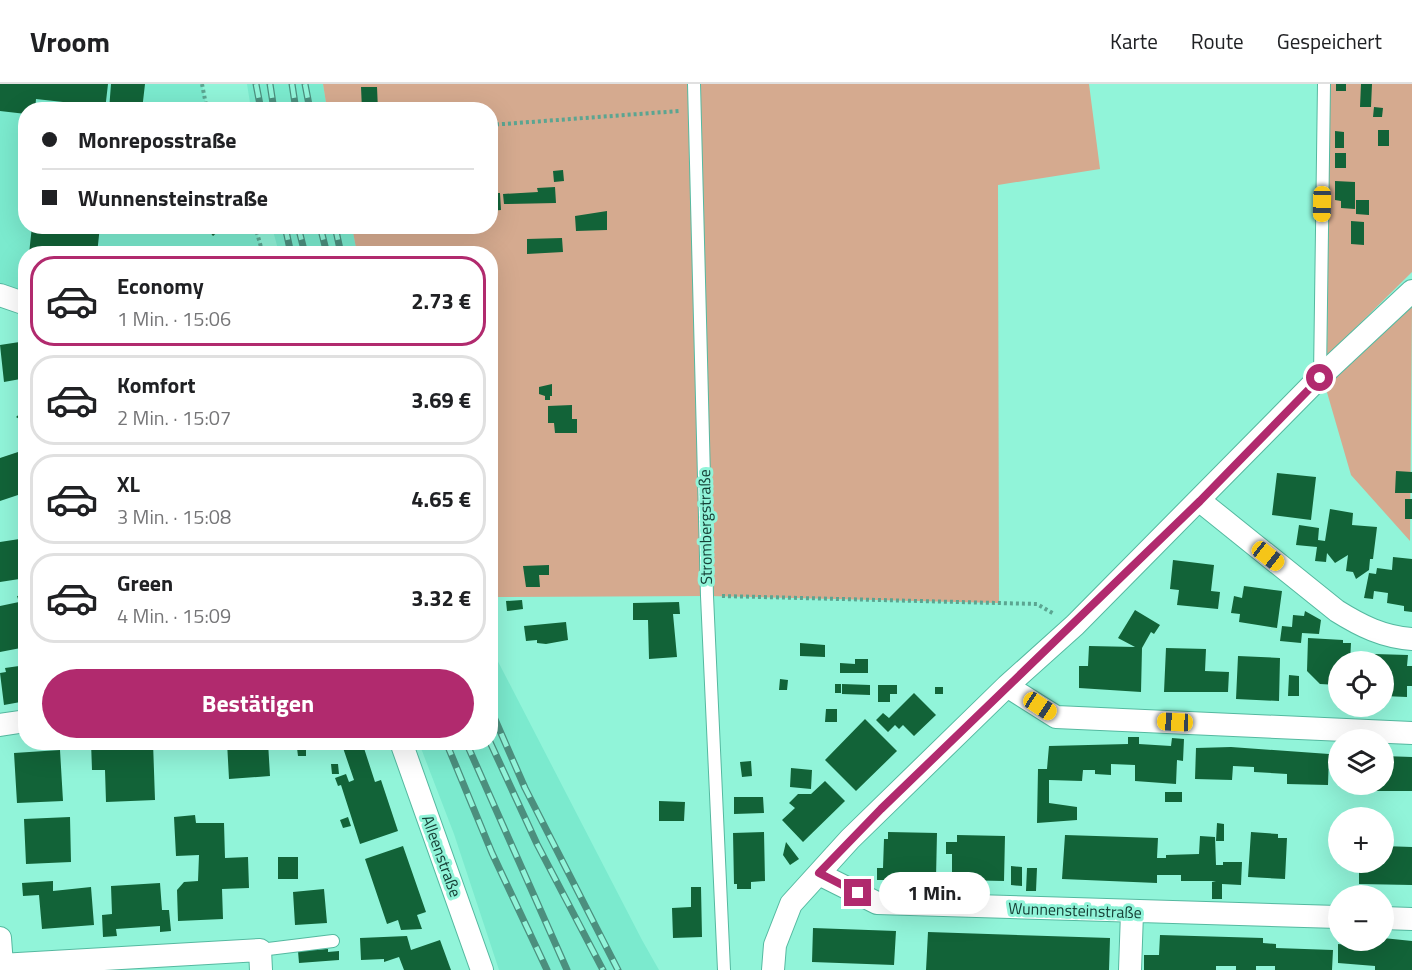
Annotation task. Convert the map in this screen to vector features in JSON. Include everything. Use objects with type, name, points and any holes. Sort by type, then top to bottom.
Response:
[{"type":"street","points":[[773,970],[775,945],[791,904],[850,840],[1007,686],[1075,625],[1320,378],[1412,291]]},
{"type":"street","points":[[0,295],[18,301]]},
{"type":"street","points":[[1200,501],[1337,611],[1361,626],[1392,638],[1412,639]]},
{"type":"street","points":[[1007,686],[1056,717],[1412,732]]},
{"type":"street","points":[[0,725],[18,722]]},
{"type":"street","name":"Alleenstraße","points":[[403,750],[483,970]]},
{"type":"street","name":"Wunnensteinstraße","points":[[819,873],[877,903],[1132,913],[1328,917]]},
{"type":"street","points":[[1131,970],[1132,913]]},
{"type":"street","points":[[1394,918],[1412,919]]},
{"type":"street","points":[[0,938],[1,965],[260,960]]},
{"type":"lane","name":"Strombergstraße","points":[[694,84],[707,596],[724,970]]},
{"type":"lane","points":[[1320,378],[1324,84]]},
{"type":"lane","points":[[260,960],[333,941]]},
{"type":"path","points":[[202,84],[205,102]]},
{"type":"path","points":[[498,124],[695,109]]},
{"type":"path","points":[[707,596],[1037,604],[1075,625]]},
{"type":"shaded area","points":[[0,84],[202,84],[206,102],[18,102],[18,234],[257,234],[261,246],[18,246],[18,301],[0,295]]},
{"type":"shaded area","points":[[247,84],[323,84],[326,102],[250,102]]},
{"type":"shaded area","points":[[323,84],[1089,84],[1100,169],[998,185],[999,603],[707,596],[498,597],[498,246],[356,246],[353,234],[498,234],[498,102],[326,102]]},
{"type":"shaded area","points":[[1330,84],[1412,84],[1412,272],[1327,356]]},
{"type":"shaded area","points":[[274,234],[353,234],[356,246],[277,246]]},
{"type":"shaded area","points":[[1412,305],[1410,541],[1351,475],[1324,382]]},
{"type":"shaded area","points":[[498,662],[659,970],[499,970],[454,834],[422,750],[498,750]]},
{"type":"building","points":[[0,84],[108,84],[106,102],[63,102],[36,99],[36,102],[18,102],[18,113],[0,111]]},
{"type":"building","points":[[111,84],[145,84],[143,102],[110,102]]},
{"type":"building","points":[[1336,84],[1346,84],[1346,91],[1336,91]]},
{"type":"building","points":[[1361,84],[1372,84],[1371,107],[1360,107]]},
{"type":"building","points":[[361,87],[377,87],[378,102],[362,102]]},
{"type":"building","points":[[1374,107],[1383,108],[1382,117],[1373,117]]},
{"type":"building","points":[[1378,130],[1389,130],[1389,146],[1378,146]]},
{"type":"building","points":[[1335,131],[1344,132],[1344,148],[1335,148]]},
{"type":"building","points":[[1335,153],[1346,153],[1346,168],[1335,168]]},
{"type":"building","points":[[563,170],[564,181],[554,182],[553,171]]},
{"type":"building","points":[[1335,181],[1355,182],[1355,209],[1341,208],[1341,201],[1335,200]]},
{"type":"building","points":[[555,187],[556,203],[504,204],[503,194],[538,192],[537,188]]},
{"type":"building","points":[[498,193],[500,193],[501,210],[498,210]]},
{"type":"building","points":[[1356,200],[1369,200],[1369,215],[1356,214]]},
{"type":"building","points":[[607,211],[607,230],[576,231],[575,216]]},
{"type":"building","points":[[1351,221],[1364,222],[1364,245],[1351,244]]},
{"type":"building","points":[[31,234],[99,234],[98,246],[30,246]]},
{"type":"building","points":[[562,238],[563,252],[527,254],[527,239]]},
{"type":"building","points":[[18,342],[18,379],[4,382],[0,345]]},
{"type":"building","points":[[552,384],[552,396],[550,400],[545,400],[545,396],[539,394],[539,387]]},
{"type":"building","points":[[572,405],[572,419],[577,419],[577,433],[555,433],[554,423],[548,423],[548,406]]},
{"type":"building","points":[[18,452],[18,495],[0,501],[0,458]]},
{"type":"building","points":[[1396,471],[1412,472],[1412,493],[1395,493]]},
{"type":"building","points":[[1277,473],[1316,477],[1311,520],[1272,515]]},
{"type":"building","points":[[1405,499],[1412,499],[1412,519],[1405,519]]},
{"type":"building","points":[[1330,509],[1353,513],[1352,525],[1377,527],[1373,559],[1370,559],[1369,570],[1356,579],[1353,572],[1346,571],[1348,555],[1335,563],[1327,553],[1326,562],[1315,561],[1317,547],[1296,545],[1299,525],[1319,528],[1318,540],[1325,541]]},
{"type":"building","points":[[18,539],[18,579],[0,582],[0,542]]},
{"type":"building","points":[[1393,557],[1412,559],[1412,612],[1404,611],[1404,606],[1387,603],[1388,593],[1374,591],[1373,599],[1364,598],[1369,573],[1376,574],[1377,568],[1392,570]]},
{"type":"building","points":[[1173,560],[1214,565],[1211,591],[1220,592],[1218,609],[1177,605],[1179,590],[1170,589]]},
{"type":"building","points":[[549,565],[549,575],[539,575],[540,587],[526,587],[523,566]]},
{"type":"building","points":[[1244,586],[1282,591],[1277,628],[1239,622],[1240,614],[1231,613],[1234,596],[1242,598]]},
{"type":"building","points":[[522,600],[523,609],[507,611],[506,601]]},
{"type":"building","points":[[18,602],[18,649],[0,652],[0,606]]},
{"type":"building","points":[[679,602],[680,614],[673,614],[677,657],[649,659],[648,620],[633,620],[633,603]]},
{"type":"building","points":[[1135,610],[1160,625],[1154,634],[1151,632],[1142,648],[1141,692],[1079,688],[1079,666],[1088,666],[1089,646],[1135,647],[1118,638]]},
{"type":"building","points":[[1305,611],[1321,620],[1319,634],[1302,633],[1301,643],[1280,641],[1282,626],[1292,627],[1293,615],[1304,616]]},
{"type":"building","points":[[566,622],[568,640],[546,644],[537,643],[537,640],[526,641],[524,626]]},
{"type":"building","points":[[1308,638],[1343,640],[1343,643],[1351,643],[1351,651],[1328,651],[1328,684],[1320,684],[1307,671]]},
{"type":"building","points":[[800,643],[825,645],[825,657],[800,656]]},
{"type":"building","points":[[1166,648],[1206,649],[1205,671],[1229,672],[1228,692],[1164,692]]},
{"type":"building","points":[[1394,655],[1408,655],[1407,666],[1412,666],[1412,686],[1407,686],[1407,697],[1394,696]]},
{"type":"building","points":[[1238,656],[1280,658],[1279,701],[1236,699]]},
{"type":"building","points":[[855,659],[868,659],[868,673],[840,673],[840,663],[855,664]]},
{"type":"building","points":[[18,666],[18,702],[4,705],[0,673],[6,672],[5,668]]},
{"type":"building","points":[[1289,675],[1299,676],[1299,696],[1288,696]]},
{"type":"building","points":[[780,679],[788,680],[787,690],[779,690]]},
{"type":"building","points":[[835,684],[841,684],[841,693],[835,693]]},
{"type":"building","points":[[842,684],[870,685],[870,695],[842,694]]},
{"type":"building","points":[[878,685],[897,685],[897,694],[890,694],[890,702],[878,702]]},
{"type":"building","points":[[935,687],[943,687],[943,694],[935,694]]},
{"type":"building","points":[[914,693],[936,715],[914,736],[903,725],[899,729],[895,725],[888,732],[876,720],[883,713],[889,718]]},
{"type":"building","points":[[826,709],[837,709],[837,722],[825,722]]},
{"type":"building","points":[[865,719],[897,751],[856,791],[825,760]]},
{"type":"building","points":[[1128,737],[1139,737],[1139,744],[1171,746],[1172,738],[1184,739],[1183,761],[1177,760],[1176,784],[1135,781],[1135,765],[1111,764],[1111,775],[1095,774],[1095,770],[1083,770],[1082,781],[1049,780],[1049,803],[1077,807],[1077,820],[1037,823],[1038,769],[1047,769],[1049,746],[1128,744]]},
{"type":"building","points":[[1231,747],[1328,754],[1328,785],[1287,784],[1287,774],[1254,772],[1254,767],[1233,766],[1232,780],[1195,779],[1196,748]]},
{"type":"building","points":[[60,750],[63,801],[17,803],[14,753]]},
{"type":"building","points":[[91,750],[153,750],[155,800],[106,802],[105,770],[92,770]]},
{"type":"building","points":[[227,750],[268,750],[270,776],[229,779]]},
{"type":"building","points":[[297,750],[306,750],[306,756],[298,756]]},
{"type":"building","points":[[344,750],[365,750],[375,782],[381,780],[398,831],[360,844],[341,785],[338,786],[335,778],[346,774],[349,782],[354,780]]},
{"type":"building","points":[[1394,756],[1412,757],[1412,791],[1394,791]]},
{"type":"building","points":[[751,761],[752,776],[742,777],[740,762]]},
{"type":"building","points":[[331,764],[338,764],[339,774],[332,774]]},
{"type":"building","points":[[791,768],[812,770],[811,789],[790,787]]},
{"type":"building","points":[[825,781],[845,801],[803,842],[782,820],[795,808],[789,803],[798,794],[811,794]]},
{"type":"building","points":[[1165,792],[1182,792],[1182,802],[1165,802]]},
{"type":"building","points":[[734,797],[763,797],[764,813],[734,814]]},
{"type":"building","points":[[659,801],[685,802],[684,821],[659,821]]},
{"type":"building","points":[[195,815],[196,823],[224,823],[225,858],[248,857],[249,888],[222,889],[223,919],[178,921],[177,890],[184,882],[198,881],[199,855],[176,856],[174,817]]},
{"type":"building","points":[[70,817],[71,862],[26,864],[24,819]]},
{"type":"building","points":[[348,817],[351,826],[343,828],[340,820]]},
{"type":"building","points":[[1217,823],[1224,824],[1224,841],[1216,841]]},
{"type":"building","points":[[764,832],[765,881],[751,882],[751,889],[737,889],[737,884],[734,884],[733,833]]},
{"type":"building","points":[[888,832],[937,833],[936,878],[888,877],[888,880],[877,880],[877,868],[883,868],[884,839],[888,839]]},
{"type":"building","points":[[1251,832],[1278,834],[1278,838],[1287,838],[1285,879],[1248,877]]},
{"type":"building","points":[[957,835],[1005,836],[1004,881],[957,880],[957,883],[945,883],[946,872],[952,872],[952,854],[946,854],[946,842],[957,842]]},
{"type":"building","points":[[1065,835],[1158,838],[1157,858],[1166,858],[1166,855],[1199,854],[1200,836],[1215,837],[1216,865],[1223,865],[1223,862],[1242,862],[1241,885],[1222,884],[1222,899],[1212,899],[1212,882],[1216,881],[1181,881],[1181,875],[1157,875],[1157,883],[1062,879]]},
{"type":"building","points":[[786,842],[799,859],[790,865],[783,855]]},
{"type":"building","points":[[403,846],[426,912],[417,915],[422,929],[401,930],[398,920],[387,924],[365,859]]},
{"type":"building","points":[[1394,846],[1412,847],[1412,885],[1359,884],[1359,873],[1394,873]]},
{"type":"building","points":[[278,857],[298,857],[298,879],[278,879]]},
{"type":"building","points":[[1011,866],[1022,867],[1022,886],[1011,885]]},
{"type":"building","points":[[1027,868],[1037,868],[1036,891],[1026,891]]},
{"type":"building","points":[[53,881],[53,891],[91,887],[94,925],[42,929],[39,895],[23,896],[22,883]]},
{"type":"building","points":[[160,883],[162,910],[169,910],[171,931],[160,932],[160,926],[116,929],[117,936],[103,937],[102,915],[112,914],[111,886]]},
{"type":"building","points":[[691,887],[701,887],[702,937],[673,938],[672,908],[691,907]]},
{"type":"building","points":[[324,889],[327,923],[295,925],[293,892]]},
{"type":"building","points":[[813,928],[896,931],[894,965],[812,962]]},
{"type":"building","points":[[928,932],[1110,938],[1109,970],[926,970]]},
{"type":"building","points":[[1160,935],[1263,938],[1263,943],[1276,944],[1276,948],[1333,951],[1332,970],[1275,970],[1275,966],[1256,966],[1256,970],[1236,970],[1236,966],[1216,966],[1216,970],[1144,970],[1144,955],[1159,955]]},
{"type":"building","points":[[407,936],[411,950],[440,940],[451,970],[404,970],[399,957],[384,962],[384,959],[361,960],[360,938]]},
{"type":"building","points":[[1394,939],[1412,941],[1412,970],[1375,970],[1375,966],[1338,963],[1338,951],[1394,951]]},
{"type":"building","points":[[328,949],[328,952],[339,951],[339,960],[299,963],[298,951]]},
{"type":"railway","points":[[256,84],[259,102]]},
{"type":"railway","points":[[270,84],[273,102]]},
{"type":"railway","points":[[292,84],[295,102]]},
{"type":"railway","points":[[305,84],[308,102]]},
{"type":"railway","points":[[287,234],[289,246]]},
{"type":"railway","points":[[300,234],[303,246]]},
{"type":"railway","points":[[322,234],[325,246]]},
{"type":"railway","points":[[337,234],[339,246]]},
{"type":"railway","points":[[498,726],[525,788],[618,970]]},
{"type":"railway","points":[[449,750],[492,853],[547,970]]},
{"type":"railway","points":[[470,750],[567,970]]},
{"type":"railway","points":[[494,750],[537,844],[603,970]]},
{"type":"route","points":[[858,893],[819,873],[1007,686],[1075,625],[1320,378]]}]
